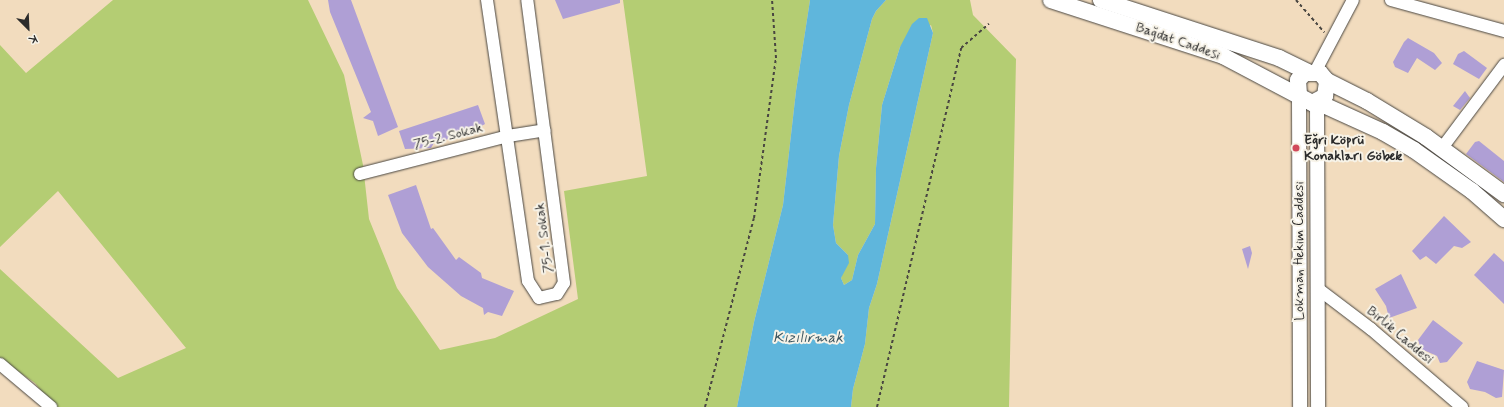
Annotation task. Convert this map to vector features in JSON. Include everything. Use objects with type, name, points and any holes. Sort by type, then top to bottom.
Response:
[{"type":"main road","name":"Bağdat Caddesi","points":[[1051,0],[1224,56],[1307,101],[1317,102],[1383,132],[1414,150],[1472,191],[1504,219]]},
{"type":"main road","name":"Bağdat Caddesi","points":[[1101,0],[1279,58],[1317,75],[1367,101],[1442,148],[1504,194]]},
{"type":"main road","points":[[1299,96],[1298,80],[1317,75],[1325,96],[1317,102]]},
{"type":"street","name":"75-1. Sokak","points":[[487,0],[528,281],[539,298],[557,294],[564,282],[526,0]]},
{"type":"street","points":[[1317,75],[1331,41],[1353,0]]},
{"type":"street","points":[[1391,0],[1504,31]]},
{"type":"street","points":[[1442,148],[1504,65]]},
{"type":"street","name":"Lokman Hekim Caddesi","points":[[1299,96],[1300,407]]},
{"type":"street","name":"Lokman Hekim Caddesi","points":[[1317,102],[1318,407]]},
{"type":"street","name":"75-2. Sokak","points":[[360,174],[508,136],[544,130]]},
{"type":"street","name":"Birlik Caddesi","points":[[1317,288],[1371,329],[1462,407]]},
{"type":"street","points":[[0,364],[49,406]]},
{"type":"path","points":[[705,407],[754,218],[776,58],[772,0]]},
{"type":"path","points":[[1296,0],[1331,41]]},
{"type":"path","points":[[877,407],[962,48],[989,24]]},
{"type":"green space","points":[[113,0],[308,0],[344,75],[363,165],[369,219],[397,288],[440,350],[495,338],[578,299],[564,191],[647,176],[623,0],[810,0],[796,91],[783,205],[754,322],[737,407],[53,407],[35,383],[0,359],[0,269],[118,378],[186,348],[58,191],[0,247],[0,45],[26,73]]},
{"type":"green space","points":[[886,0],[970,0],[973,15],[1016,59],[1009,407],[851,407],[853,389],[865,344],[869,308],[877,284],[933,33],[931,25],[900,47],[882,105],[876,168],[875,224],[858,255],[852,280],[844,285],[841,278],[848,255],[836,243],[833,225],[839,156],[849,105],[872,19],[876,11]]},
{"type":"water","name":"Kızılırmak","points":[[810,0],[886,0],[876,11],[872,19],[849,105],[839,156],[833,225],[836,243],[848,255],[849,263],[841,278],[844,285],[852,280],[858,255],[875,224],[876,168],[882,105],[900,47],[912,24],[919,18],[927,18],[933,33],[877,284],[869,308],[865,344],[853,389],[851,407],[737,407],[754,322],[783,205],[796,91]]},
{"type":"building","points":[[328,0],[351,0],[398,127],[378,136],[373,121],[363,118],[371,112],[330,12]]},
{"type":"building","points":[[555,0],[620,0],[620,3],[563,19]]},
{"type":"building","points":[[1408,38],[1434,53],[1442,63],[1435,70],[1417,58],[1408,73],[1395,67],[1393,62],[1404,42]]},
{"type":"building","points":[[1464,51],[1487,68],[1479,79],[1453,64],[1458,54]]},
{"type":"building","points":[[1465,91],[1470,98],[1460,110],[1453,106]]},
{"type":"building","points":[[478,105],[485,124],[467,134],[434,143],[431,148],[405,149],[399,131]]},
{"type":"building","points":[[1479,141],[1504,161],[1504,182],[1466,154],[1475,142]]},
{"type":"building","points":[[416,185],[431,229],[433,228],[456,260],[459,257],[481,273],[482,278],[514,291],[502,316],[488,312],[484,315],[483,308],[461,296],[428,267],[402,233],[388,195]]},
{"type":"building","points":[[1444,216],[1471,242],[1462,248],[1454,246],[1436,264],[1426,256],[1420,260],[1412,251]]},
{"type":"building","points":[[1250,246],[1252,253],[1248,269],[1242,249]]},
{"type":"building","points":[[1494,253],[1504,262],[1504,304],[1474,275]]},
{"type":"building","points":[[1401,274],[1417,308],[1389,318],[1386,306],[1375,289]]},
{"type":"building","points":[[1433,320],[1463,343],[1447,362],[1440,363],[1437,356],[1421,349],[1418,340]]},
{"type":"building","points":[[1477,361],[1504,370],[1502,397],[1496,398],[1485,392],[1470,389],[1467,382]]},
{"type":"place","name":"Eğri Köprü Konakları Göbek","points":[[1296,148]]}]
